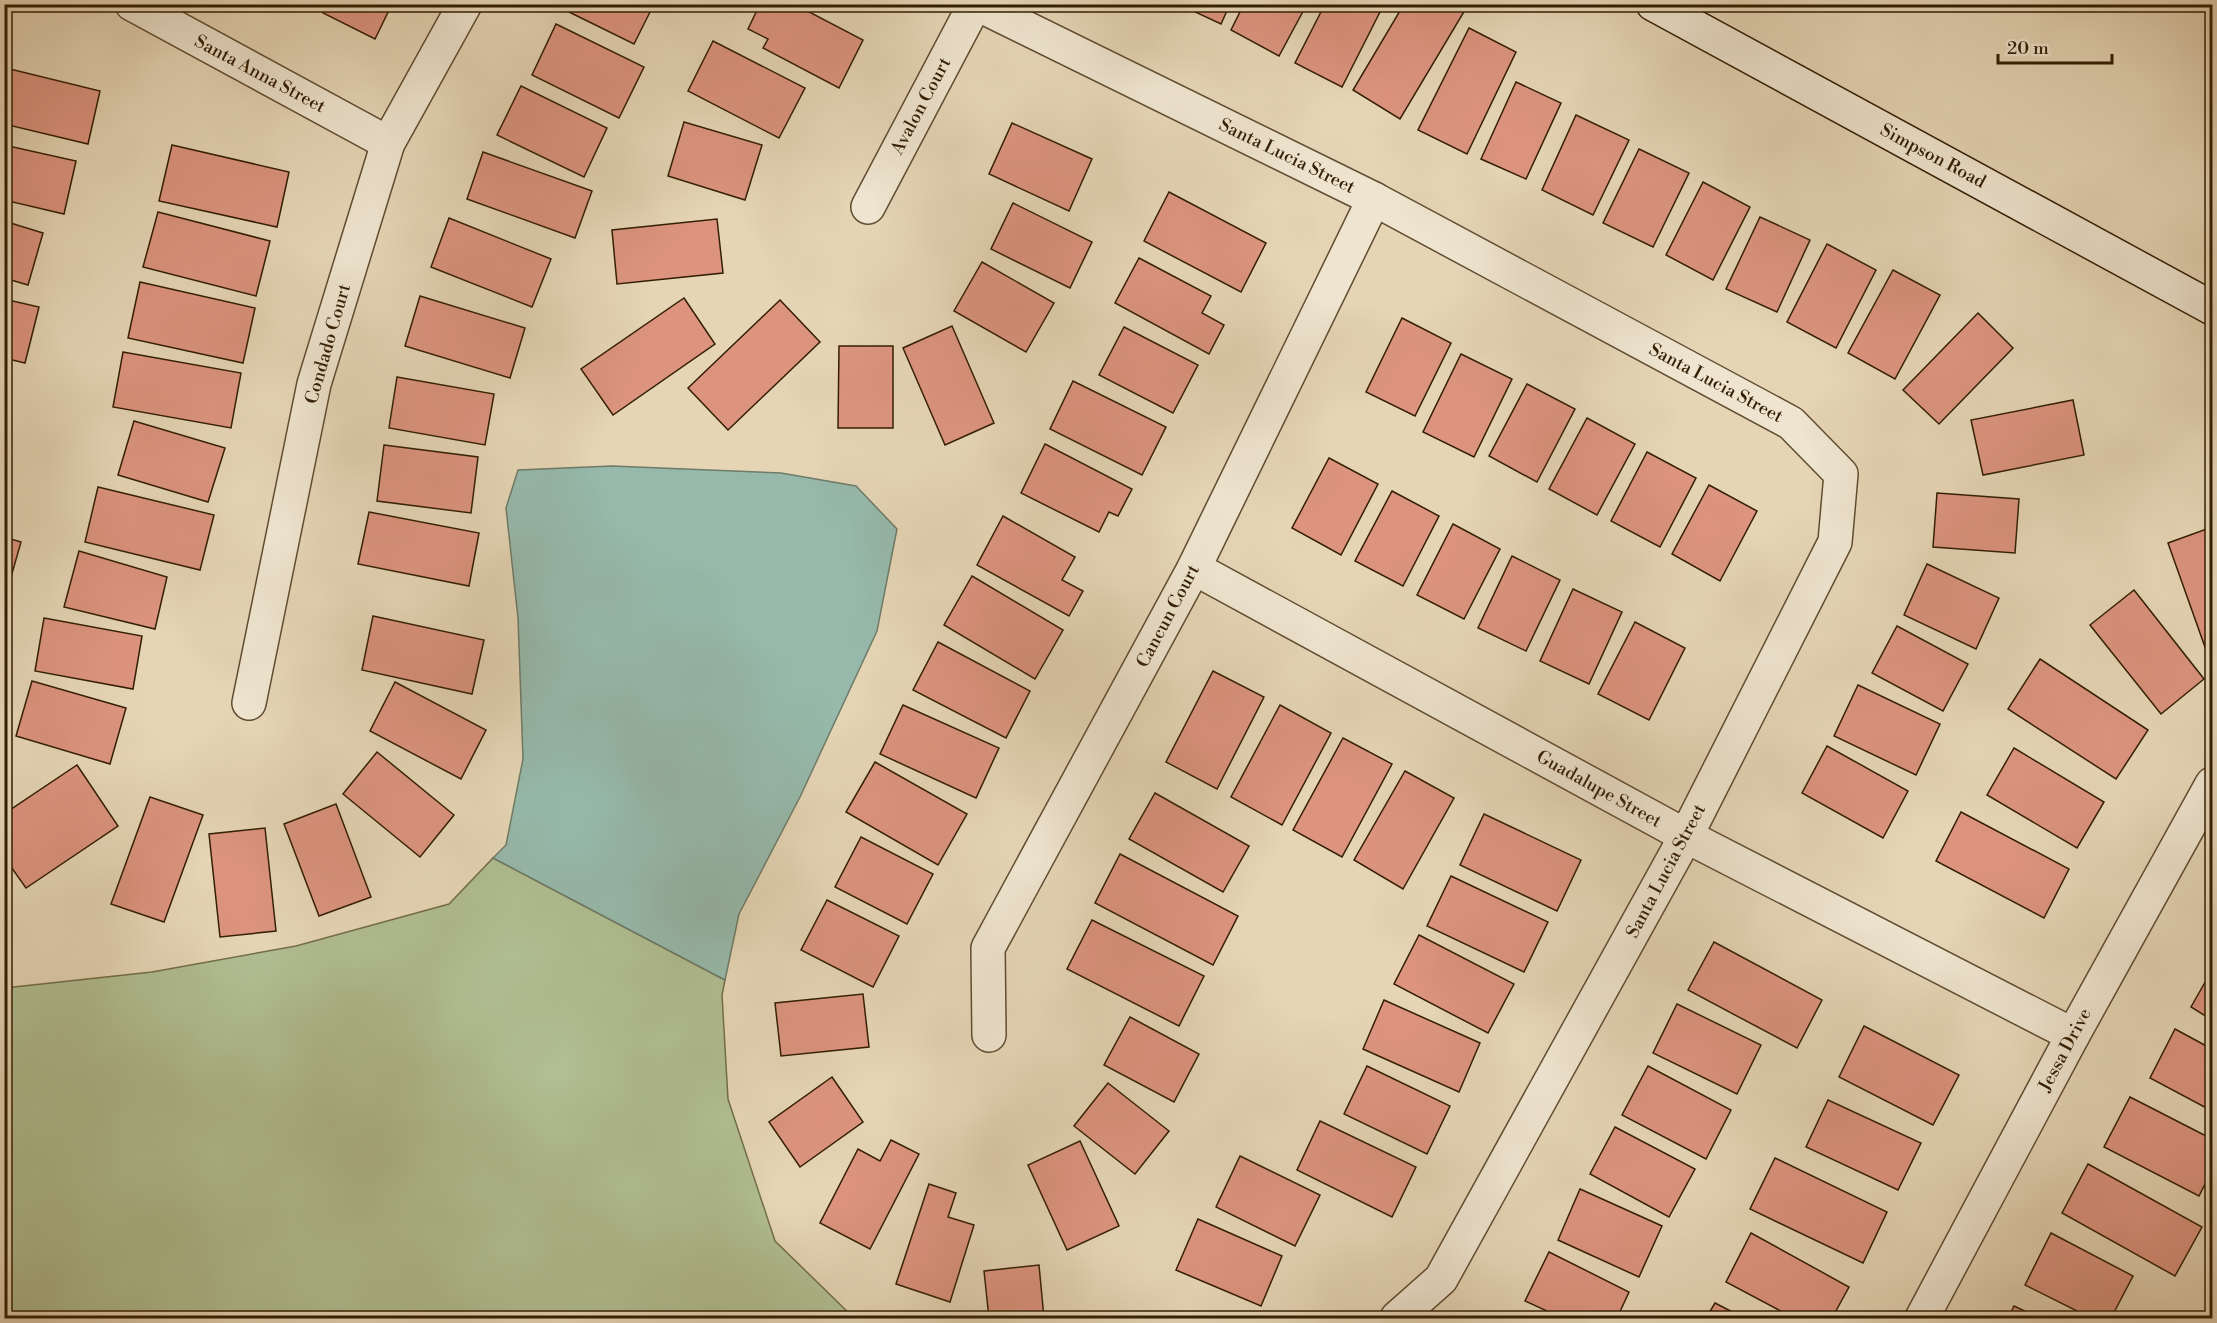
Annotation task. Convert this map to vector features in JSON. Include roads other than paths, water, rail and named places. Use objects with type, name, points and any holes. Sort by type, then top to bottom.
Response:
[{"type":"street","name":"Santa Anna Street","points":[[132,4],[388,143]]},
{"type":"street","name":"Condado Court","points":[[249,703],[314,384],[388,143],[465,4]]},
{"type":"street","name":"Santa Lucia Street","points":[[976,4],[1374,199],[1791,423],[1841,474],[1834,542],[1686,836],[1442,1279],[1397,1318]]},
{"type":"street","name":"Avalon Court","points":[[868,207],[976,4]]},
{"type":"street","name":"Simpson Road","points":[[1653,4],[2212,308]]},
{"type":"street","name":"Cancun Court","points":[[989,1035],[988,948],[1194,568],[1374,199]]},
{"type":"street","name":"Guadalupe Street","points":[[1194,568],[1686,836],[2073,1035]]},
{"type":"street","name":"Jessa Drive","points":[[1922,1318],[2073,1035],[2212,784]]}]
